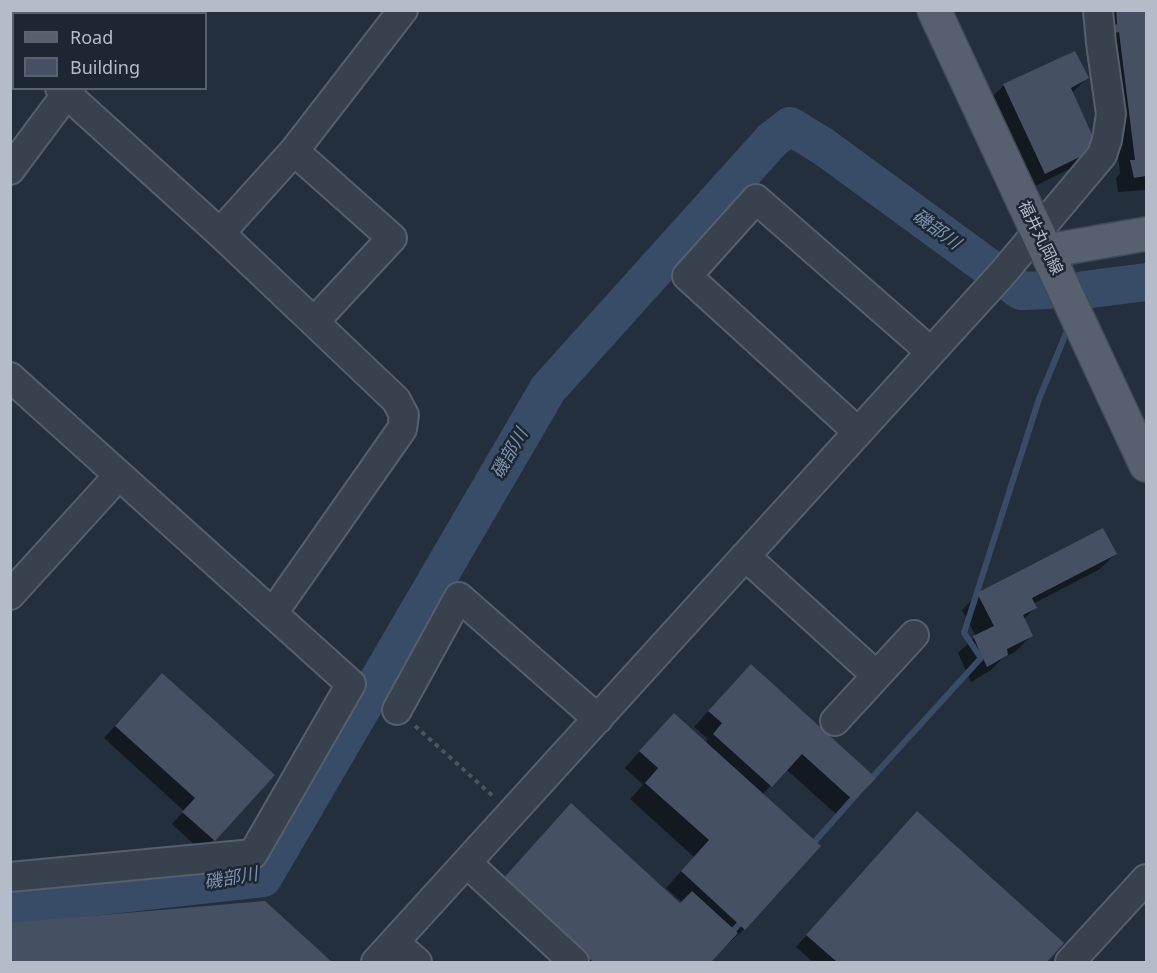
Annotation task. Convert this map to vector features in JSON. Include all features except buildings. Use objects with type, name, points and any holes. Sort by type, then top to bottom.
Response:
[{"type":"main road","name":"福井丸岡線","points":[[934,10],[1146,465]]},
{"type":"main road","points":[[1042,242],[1146,234]]},
{"type":"street","points":[[220,233],[294,152],[403,10]]},
{"type":"street","points":[[417,963],[386,953],[931,352],[1042,242],[1101,155],[1107,140],[1111,114],[1098,10]]},
{"type":"street","points":[[10,170],[66,90],[396,400],[404,415],[402,429],[273,614]]},
{"type":"street","points":[[294,152],[392,238],[314,322]]},
{"type":"street","points":[[858,432],[687,276],[756,199],[931,352]]},
{"type":"street","points":[[10,376],[351,684],[253,854],[10,877]]},
{"type":"street","points":[[14,583],[119,475]]},
{"type":"street","points":[[746,556],[876,675]]},
{"type":"street","points":[[397,710],[459,597],[597,719]]},
{"type":"street","points":[[835,722],[914,635]]},
{"type":"street","points":[[467,863],[574,963]]},
{"type":"street","points":[[1070,963],[1146,879]]},
{"type":"path","points":[[397,710],[513,813]]},
{"type":"waterway","name":"磯部川","points":[[10,906],[263,878],[548,389],[772,140],[790,126],[824,147],[1021,291],[1049,290]]},
{"type":"waterway","name":"磯部川","points":[[1084,290],[1146,282]]},
{"type":"waterway","points":[[868,782],[981,658],[964,633],[1039,399],[1067,331]]},
{"type":"waterway","points":[[810,847],[857,794]]},
{"type":"waterway","points":[[729,935],[744,919]]}]
